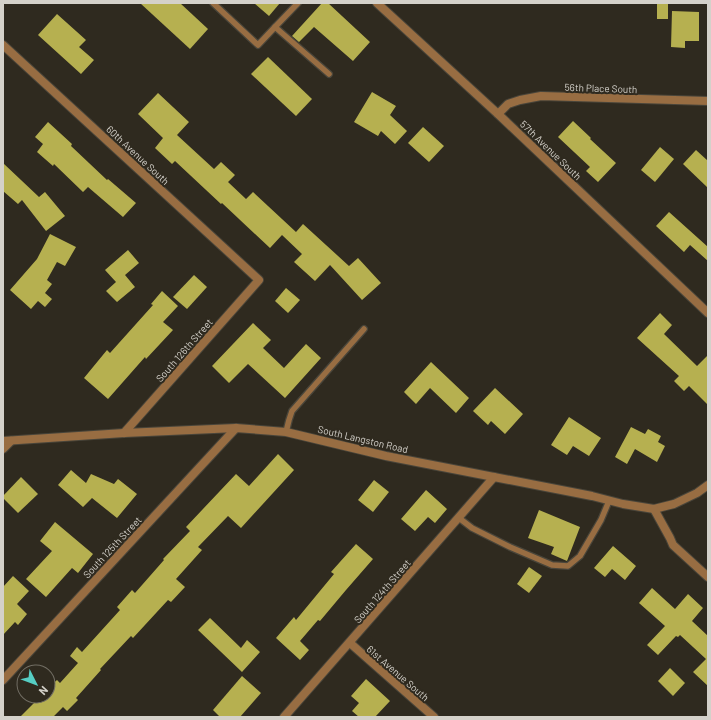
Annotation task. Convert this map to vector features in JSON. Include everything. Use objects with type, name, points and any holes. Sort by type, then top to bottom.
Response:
[{"type":"street","name":"57th Avenue South","points":[[377,3],[498,114],[708,313]]},
{"type":"street","name":"60th Avenue South","points":[[3,45],[259,280]]},
{"type":"street","name":"56th Place South","points":[[498,114],[508,104],[541,96],[708,101]]},
{"type":"street","name":"South 126th Street","points":[[124,433],[259,280]]},
{"type":"street","name":"South Langston Road","points":[[7,441],[124,433],[236,428],[286,432],[386,456],[654,510],[674,504],[697,493],[708,485]]},
{"type":"street","name":"South 125th Street","points":[[3,680],[236,428]]},
{"type":"street","points":[[3,450],[7,441]]},
{"type":"street","name":"South 124th Street","points":[[284,717],[494,477]]},
{"type":"street","points":[[654,510],[673,545],[708,578]]},
{"type":"street","name":"61st Avenue South","points":[[350,643],[434,717]]},
{"type":"lane","points":[[213,3],[258,45],[298,3]]},
{"type":"lane","points":[[275,27],[329,74]]},
{"type":"lane","points":[[286,432],[292,411],[364,329]]},
{"type":"lane","points":[[459,518],[472,528],[510,547],[552,565],[568,566],[580,556],[601,520],[609,500]]},
{"type":"building","points":[[140,3],[180,3],[208,29],[190,49]]},
{"type":"building","points":[[254,3],[280,3],[269,16]]},
{"type":"building","points":[[322,3],[328,3],[370,42],[353,61],[314,27],[299,42],[292,36]]},
{"type":"building","points":[[657,3],[668,3],[668,19],[657,19]]},
{"type":"building","points":[[672,11],[699,12],[699,41],[685,41],[685,48],[671,47]]},
{"type":"building","points":[[57,14],[86,40],[79,47],[94,60],[81,74],[38,35]]},
{"type":"building","points":[[268,57],[312,99],[296,116],[251,74]]},
{"type":"building","points":[[372,92],[396,106],[390,115],[407,131],[395,144],[381,131],[378,136],[354,122]]},
{"type":"building","points":[[158,93],[189,122],[177,135],[214,169],[221,162],[235,175],[228,182],[246,199],[253,192],[296,232],[303,224],[349,266],[358,258],[381,283],[362,300],[330,265],[315,281],[294,262],[302,254],[282,235],[270,248],[175,161],[172,164],[155,148],[163,138],[138,114]]},
{"type":"building","points":[[573,121],[616,163],[598,182],[586,171],[590,167],[558,137]]},
{"type":"building","points":[[48,122],[107,180],[108,179],[136,203],[123,217],[88,187],[83,192],[54,164],[53,166],[37,152],[43,144],[35,137]]},
{"type":"building","points":[[423,127],[444,146],[429,162],[408,143]]},
{"type":"building","points":[[660,147],[674,159],[655,182],[641,170]]},
{"type":"building","points":[[696,150],[708,161],[708,188],[683,164]]},
{"type":"building","points":[[3,163],[39,197],[45,192],[65,216],[46,231],[22,200],[18,204],[3,191]]},
{"type":"building","points":[[669,212],[708,247],[708,261],[690,245],[684,252],[656,226]]},
{"type":"building","points":[[50,234],[76,247],[65,266],[57,262],[47,280],[52,284],[45,293],[52,299],[45,307],[38,301],[31,309],[10,290],[37,259]]},
{"type":"building","points":[[128,250],[139,263],[125,275],[135,287],[117,302],[106,291],[116,282],[105,270]]},
{"type":"building","points":[[194,275],[207,287],[187,309],[173,297]]},
{"type":"building","points":[[286,288],[300,300],[288,313],[275,301]]},
{"type":"building","points":[[162,291],[178,306],[163,322],[173,330],[146,359],[145,357],[108,399],[84,378],[107,350],[110,353],[153,305],[151,304]]},
{"type":"building","points":[[660,313],[672,325],[664,334],[697,366],[708,355],[708,405],[689,386],[684,391],[674,381],[679,376],[637,338]]},
{"type":"building","points":[[253,323],[271,340],[263,348],[284,368],[306,344],[321,358],[285,398],[248,364],[229,383],[212,366]]},
{"type":"building","points":[[431,362],[469,398],[456,413],[430,388],[416,404],[404,392]]},
{"type":"building","points":[[495,388],[523,414],[505,434],[491,421],[488,425],[473,411]]},
{"type":"building","points":[[569,417],[601,438],[589,456],[573,446],[567,455],[551,445]]},
{"type":"building","points":[[631,427],[645,434],[648,429],[661,436],[658,442],[665,446],[657,462],[635,449],[627,464],[615,457]]},
{"type":"building","points":[[278,454],[294,470],[241,528],[228,516],[198,547],[202,550],[176,579],[185,587],[171,602],[168,600],[133,638],[131,636],[100,669],[101,670],[76,698],[78,700],[67,711],[63,707],[53,717],[20,717],[33,704],[56,704],[56,681],[57,680],[60,683],[78,663],[70,656],[77,647],[82,652],[120,610],[117,607],[132,590],[135,593],[164,560],[163,559],[190,531],[186,527],[236,474],[249,486]]},
{"type":"building","points":[[71,470],[86,483],[91,474],[114,484],[118,479],[137,494],[117,518],[92,498],[83,507],[58,485]]},
{"type":"building","points":[[21,477],[38,494],[18,513],[3,498],[3,496]]},
{"type":"building","points":[[374,480],[389,492],[373,512],[358,500]]},
{"type":"building","points":[[426,490],[447,509],[435,523],[428,517],[415,531],[401,519]]},
{"type":"building","points":[[539,510],[580,527],[567,561],[551,554],[554,547],[528,538]]},
{"type":"building","points":[[55,522],[93,554],[78,573],[72,568],[46,597],[26,579],[52,551],[40,541]]},
{"type":"building","points":[[356,544],[373,559],[320,621],[318,620],[300,641],[309,650],[300,660],[276,638],[294,617],[296,620],[334,574],[331,572]]},
{"type":"building","points":[[613,546],[636,566],[625,580],[612,569],[605,577],[594,568]]},
{"type":"building","points":[[529,567],[542,576],[529,593],[517,584]]},
{"type":"building","points":[[13,576],[29,591],[17,604],[27,614],[18,625],[15,622],[3,635],[3,587]]},
{"type":"building","points":[[652,588],[675,609],[688,594],[703,608],[692,621],[708,636],[708,686],[693,672],[706,659],[680,635],[678,637],[676,636],[658,655],[647,645],[665,626],[639,603]]},
{"type":"building","points":[[210,618],[241,648],[247,640],[260,652],[242,672],[198,630]]},
{"type":"building","points":[[670,668],[685,683],[673,696],[658,681]]},
{"type":"building","points":[[242,676],[261,693],[240,717],[220,717],[213,710]]},
{"type":"building","points":[[366,679],[390,701],[375,717],[359,717],[352,711],[359,703],[351,696]]}]
